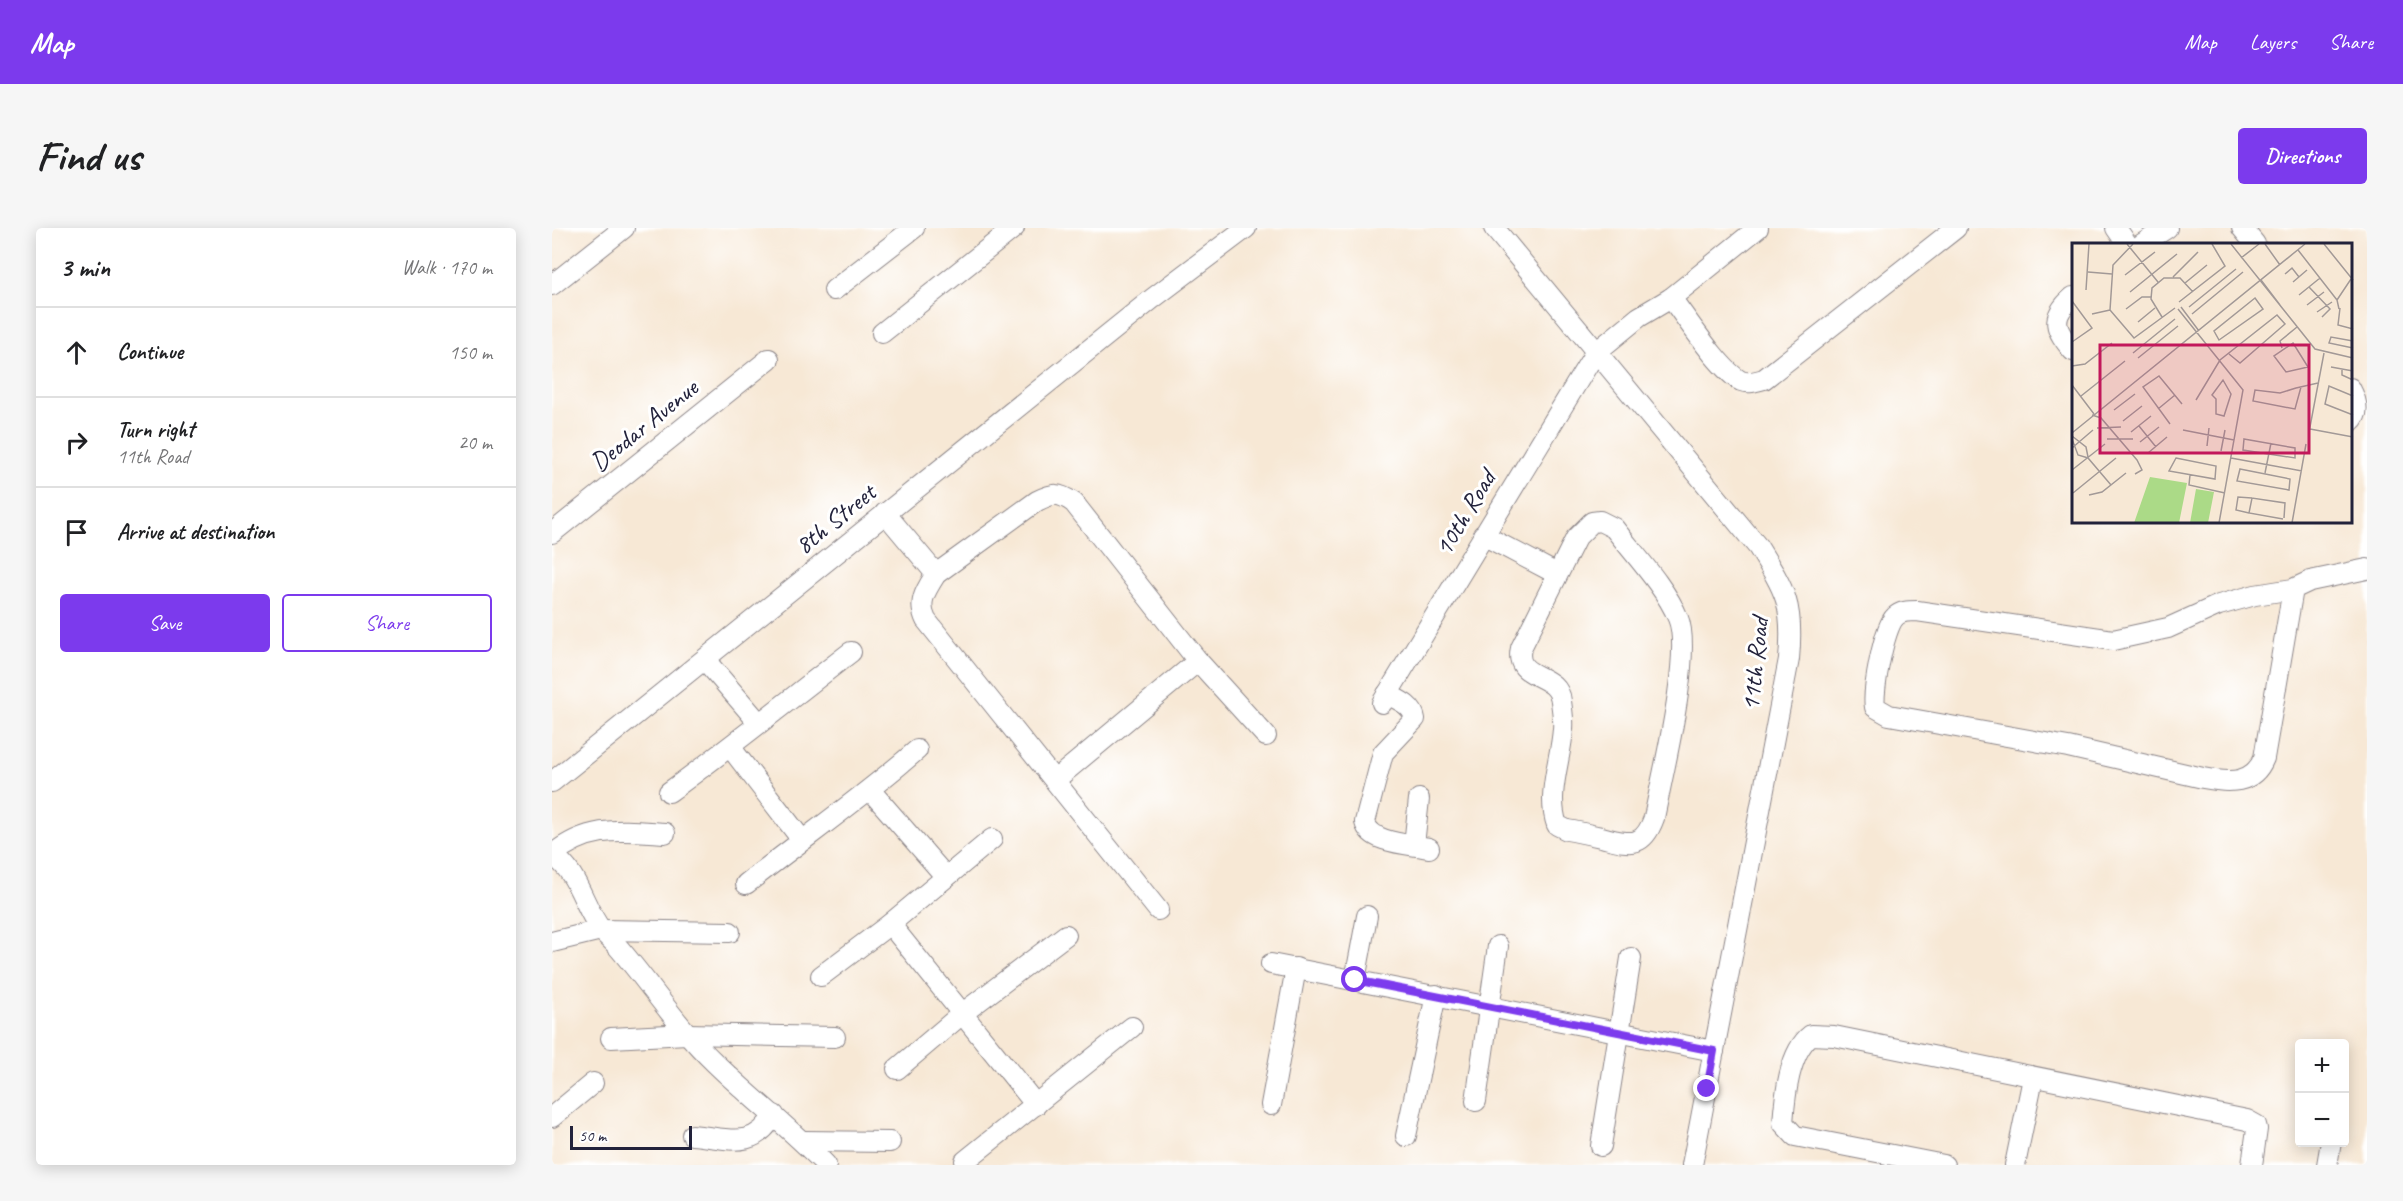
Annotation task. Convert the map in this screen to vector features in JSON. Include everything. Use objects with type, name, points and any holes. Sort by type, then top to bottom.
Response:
[{"type":"street","points":[[552,285],[624,228]]},
{"type":"street","points":[[834,290],[914,228]]},
{"type":"street","points":[[882,333],[1014,228]]},
{"type":"street","name":"8th Street","points":[[1152,299],[1228,228]]},
{"type":"street","name":"8th Street","points":[[552,782],[1152,299],[1246,228]]},
{"type":"street","name":"11th Road","points":[[1494,228],[1758,547],[1777,578],[1791,616],[1789,659],[1692,1165]]},
{"type":"street","name":"10th Road","points":[[1419,799],[1422,846],[1378,837],[1370,833],[1365,822],[1383,753],[1415,718],[1408,706],[1385,698],[1596,353],[1639,317],[1671,298],[1758,228]]},
{"type":"street","points":[[1671,298],[1719,360],[1736,376],[1747,382],[1764,380],[1956,228]]},
{"type":"street","points":[[2116,228],[2126,243]]},
{"type":"street","points":[[2143,238],[2167,228]]},
{"type":"street","points":[[2242,228],[2255,243]]},
{"type":"street","points":[[2072,298],[2059,311],[2057,320],[2061,336],[2072,350]]},
{"type":"street","name":"Deodar Avenue","points":[[552,533],[769,360]]},
{"type":"street","points":[[2352,392],[2356,399],[2357,412],[2352,419]]},
{"type":"street","points":[[1158,910],[926,620],[921,611],[921,602],[936,574],[1037,501],[1049,495],[1061,494],[1074,503],[1198,661],[1266,736]]},
{"type":"street","points":[[885,513],[936,574]]},
{"type":"street","points":[[1600,521],[1614,528],[1673,605],[1680,621],[1683,647],[1678,688],[1654,818],[1649,831],[1641,840],[1630,844],[1567,830],[1557,825],[1554,815],[1553,799],[1564,727],[1560,693],[1556,685],[1523,668],[1519,654],[1557,574],[1576,538],[1592,522],[1600,521]]},
{"type":"street","points":[[1483,535],[1557,574]]},
{"type":"street","points":[[2293,589],[2264,758],[2259,770],[2252,776],[2240,780],[2218,781],[2203,778],[2068,747],[1889,715],[1875,707],[1873,693],[1881,655],[1892,619],[1899,613],[1917,611],[2113,640],[2168,628],[2219,605],[2255,595],[2293,589],[2310,581],[2367,569]]},
{"type":"street","points":[[2344,574],[2367,579]]},
{"type":"street","points":[[669,792],[731,748],[759,723],[851,652]]},
{"type":"street","points":[[705,660],[759,723]]},
{"type":"street","points":[[1055,780],[1198,661]]},
{"type":"street","points":[[731,748],[802,840]]},
{"type":"street","points":[[746,884],[870,790],[917,750]]},
{"type":"street","points":[[870,790],[946,877]]},
{"type":"street","points":[[665,833],[600,832],[568,842],[552,855],[561,861],[570,873],[601,930],[617,946],[687,1034],[714,1063],[774,1114],[826,1165]]},
{"type":"street","points":[[821,976],[890,924],[992,838]]},
{"type":"street","points":[[1355,980],[1367,916]]},
{"type":"street","points":[[890,924],[1036,1105]]},
{"type":"street","points":[[552,942],[601,930],[730,932]]},
{"type":"street","points":[[897,1069],[963,1013],[1066,935]]},
{"type":"street","points":[[1476,1101],[1498,946]]},
{"type":"street","points":[[1601,1146],[1631,958]]},
{"type":"street","points":[[1271,964],[1714,1051]]},
{"type":"street","points":[[1271,1105],[1296,968]]},
{"type":"street","points":[[1406,1136],[1436,995]]},
{"type":"street","points":[[965,1161],[1132,1027]]},
{"type":"street","points":[[611,1038],[687,1034],[835,1037]]},
{"type":"street","points":[[1944,1165],[1795,1136],[1783,1123],[1795,1056],[1802,1042],[1810,1035],[1834,1036],[2251,1122],[2258,1129],[2252,1165]]},
{"type":"street","points":[[2015,1165],[2033,1078]]},
{"type":"street","points":[[552,1117],[593,1083]]},
{"type":"street","points":[[692,1135],[749,1139],[765,1129],[774,1114]]},
{"type":"street","points":[[803,1141],[890,1142]]},
{"type":"street","points":[[2327,1165],[2330,1147]]},
{"type":"route","points":[[1355,980],[1653,1037],[1714,1051],[1707,1089]]}]
